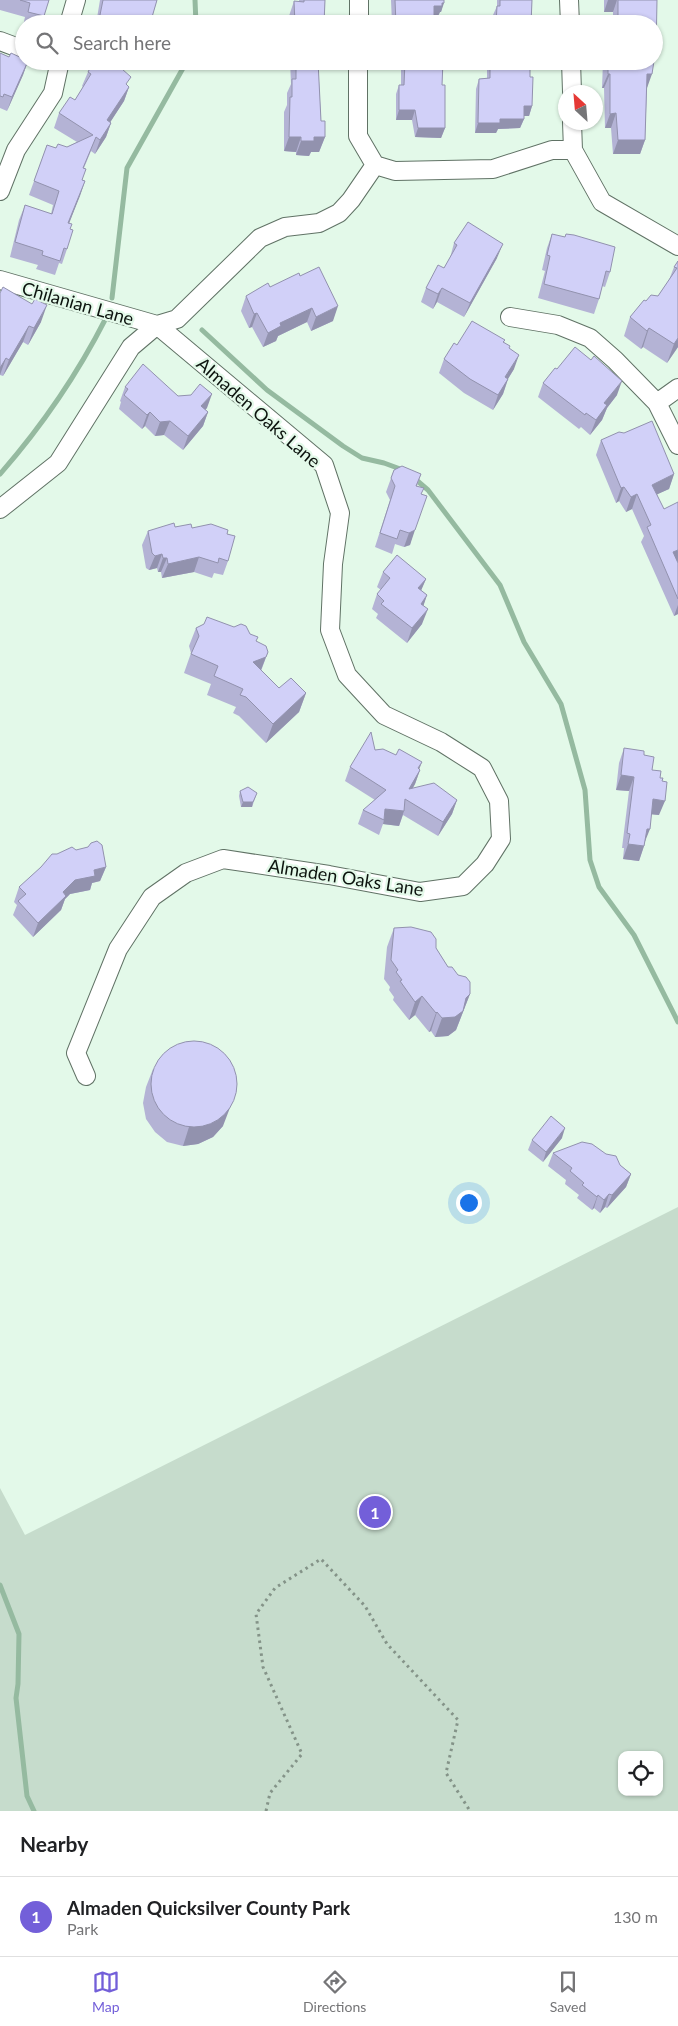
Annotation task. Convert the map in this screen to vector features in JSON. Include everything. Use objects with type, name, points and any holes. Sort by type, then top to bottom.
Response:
[{"type":"street","points":[[72,15],[76,0]]},
{"type":"street","points":[[358,15],[359,0]]},
{"type":"street","points":[[570,0],[570,15]]},
{"type":"street","points":[[0,41],[15,47]]},
{"type":"street","points":[[0,191],[16,150],[54,94],[58,70]]},
{"type":"street","points":[[358,70],[358,136],[375,164],[395,171],[493,169],[552,150],[573,150]]},
{"type":"street","points":[[571,70],[572,85]]},
{"type":"street","points":[[572,130],[573,150],[602,202],[678,246]]},
{"type":"street","points":[[0,509],[58,463],[132,347],[157,325],[177,319],[260,238],[285,227],[319,223],[339,213],[351,200],[375,164]]},
{"type":"street","name":"Chilanian Lane","points":[[0,280],[157,325]]},
{"type":"street","points":[[510,317],[558,325],[590,338],[658,403],[678,445]]},
{"type":"street","name":"Almaden Oaks Lane","points":[[86,1076],[76,1053],[118,949],[152,897],[186,874],[223,858],[329,874],[420,892],[463,886],[485,864],[501,839],[498,801],[482,768],[442,742],[384,715],[347,675],[330,630],[333,564],[340,513],[324,465],[157,325]]},
{"type":"street","points":[[658,403],[678,388]]},
{"type":"path","points":[[266,1811],[270,1793],[302,1754],[263,1667],[256,1614],[275,1588],[321,1559],[365,1606],[387,1644],[458,1720],[446,1773],[470,1811]]},
{"type":"green space","points":[[678,1207],[678,1811],[0,1811],[0,1488],[25,1535]]},
{"type":"building","points":[[20,0],[49,0],[44,15],[28,12],[30,3]]},
{"type":"building","points":[[103,0],[157,0],[153,15],[100,15]]},
{"type":"building","points":[[304,0],[325,0],[324,15],[295,15],[294,1],[304,2]]},
{"type":"building","points":[[395,0],[444,0],[442,6],[434,6],[434,15],[396,15]]},
{"type":"building","points":[[500,0],[532,0],[531,15],[496,15],[497,6],[500,6]]},
{"type":"building","points":[[618,0],[657,0],[657,15],[618,15]]},
{"type":"building","points":[[0,53],[9,57],[11,53],[15,55],[15,70],[24,70],[12,97],[4,94],[3,97],[0,96]]},
{"type":"building","points":[[89,70],[123,70],[131,77],[126,84],[129,87],[107,120],[111,123],[100,140],[96,137],[83,168],[86,169],[82,180],[85,181],[68,223],[72,224],[70,229],[73,230],[67,249],[64,248],[60,261],[42,255],[43,251],[15,242],[25,205],[52,214],[59,191],[34,181],[47,145],[56,148],[58,144],[67,147],[93,135],[59,113],[70,97],[75,100],[91,74],[88,72]]},
{"type":"building","points":[[296,70],[318,70],[321,121],[325,121],[325,137],[314,137],[314,141],[301,141],[301,137],[289,137],[292,79],[296,79]]},
{"type":"building","points":[[405,70],[443,70],[442,85],[445,85],[445,128],[418,128],[415,110],[399,110],[399,85],[404,85]]},
{"type":"building","points":[[490,70],[530,70],[530,77],[533,77],[532,106],[524,106],[524,119],[500,119],[500,123],[478,123],[479,79],[490,78]]},
{"type":"building","points":[[608,70],[653,70],[652,74],[647,74],[645,140],[618,140],[616,113],[610,114],[610,74],[608,74]]},
{"type":"building","points":[[468,222],[503,244],[470,303],[442,288],[438,294],[426,288],[438,265],[444,268],[457,245],[454,243]]},
{"type":"building","points":[[552,234],[565,237],[566,234],[574,235],[615,247],[610,272],[606,271],[599,299],[544,284],[550,256],[547,255]]},
{"type":"building","points":[[678,261],[678,338],[674,344],[649,328],[647,331],[630,317],[644,300],[646,301],[651,295],[658,296],[677,268],[674,267]]},
{"type":"building","points":[[319,267],[338,306],[316,317],[312,308],[280,323],[281,326],[268,333],[257,313],[254,314],[246,296],[268,283],[270,287],[299,273],[300,276]]},
{"type":"building","points":[[3,287],[32,304],[35,299],[47,305],[34,328],[29,326],[9,360],[6,358],[0,368],[0,293]]},
{"type":"building","points":[[472,321],[505,340],[503,342],[519,355],[505,377],[508,379],[498,395],[470,379],[444,359],[454,343],[457,345]]},
{"type":"building","points":[[575,347],[591,360],[594,356],[622,381],[604,403],[607,405],[596,420],[586,413],[585,415],[543,383]]},
{"type":"building","points":[[143,364],[178,396],[191,395],[200,384],[212,394],[201,406],[208,412],[188,436],[170,421],[160,422],[150,412],[147,415],[124,395],[128,389],[125,387]]},
{"type":"building","points":[[652,421],[674,474],[652,485],[664,509],[678,502],[678,550],[673,552],[678,563],[678,599],[647,527],[651,525],[637,494],[631,497],[624,487],[621,488],[601,440]]},
{"type":"building","points":[[402,466],[421,474],[416,486],[424,488],[421,494],[427,496],[415,530],[409,533],[400,530],[397,539],[380,533],[395,486],[391,478],[394,470]]},
{"type":"building","points":[[174,523],[175,527],[191,524],[192,528],[211,524],[228,530],[227,534],[235,536],[228,561],[219,558],[218,563],[199,557],[168,564],[167,558],[163,558],[162,554],[155,556],[152,553],[148,531]]},
{"type":"building","points":[[397,555],[426,579],[418,588],[427,595],[421,604],[428,609],[412,628],[381,604],[384,601],[377,594],[390,578],[383,572]]},
{"type":"building","points":[[207,617],[234,627],[241,624],[246,626],[250,634],[258,637],[256,641],[266,646],[268,652],[266,657],[253,662],[279,688],[291,678],[306,693],[273,724],[246,697],[240,695],[243,689],[214,676],[218,666],[191,654],[199,636],[196,628],[204,624]]},
{"type":"building","points":[[371,732],[375,750],[383,749],[396,755],[399,749],[422,762],[418,768],[420,770],[409,789],[434,783],[457,800],[443,822],[405,799],[404,811],[385,809],[384,820],[363,810],[386,790],[350,767]]},
{"type":"building","points":[[624,748],[644,751],[644,755],[654,757],[652,770],[661,771],[660,778],[663,778],[662,781],[667,782],[665,801],[653,799],[650,829],[647,829],[644,846],[628,844],[630,834],[627,833],[634,777],[621,775]]},
{"type":"building","points":[[248,787],[257,793],[253,802],[243,802],[240,791]]},
{"type":"building","points":[[97,841],[102,845],[106,867],[94,870],[95,876],[75,880],[63,892],[66,896],[38,923],[18,901],[26,894],[19,887],[52,854],[57,854],[72,847],[76,850],[88,847],[91,843]]},
{"type":"building","points":[[411,927],[431,932],[436,939],[436,948],[448,967],[452,967],[458,975],[466,977],[470,982],[470,994],[466,998],[463,1011],[455,1017],[442,1018],[422,996],[415,1002],[400,981],[402,980],[396,972],[398,970],[391,960],[394,928]]},
{"type":"building","points":[[194,1041],[218,1048],[230,1060],[237,1084],[230,1108],[218,1120],[194,1127],[170,1120],[158,1108],[151,1084],[158,1060],[170,1048]]},
{"type":"building","points":[[551,1116],[565,1128],[546,1152],[532,1140]]},
{"type":"building","points":[[582,1142],[592,1144],[606,1154],[616,1156],[620,1165],[631,1174],[612,1195],[609,1194],[604,1200],[582,1185],[584,1183],[570,1171],[572,1168],[553,1153]]},
{"type":"waterway","points":[[195,0],[196,15]]},
{"type":"waterway","points":[[112,298],[127,168],[182,70]]},
{"type":"waterway","points":[[0,474],[58,400],[106,318]]},
{"type":"waterway","points":[[202,330],[267,390],[343,446],[362,458],[403,470]]},
{"type":"waterway","points":[[414,478],[428,490],[500,585],[524,642],[561,704],[585,790],[590,860],[599,887],[634,935],[678,1022]]},
{"type":"waterway","points":[[0,1585],[19,1634],[16,1698],[27,1796],[34,1811]]},
{"type":"place","name":"Almaden Quicksilver County Park","points":[[375,1512]]}]
